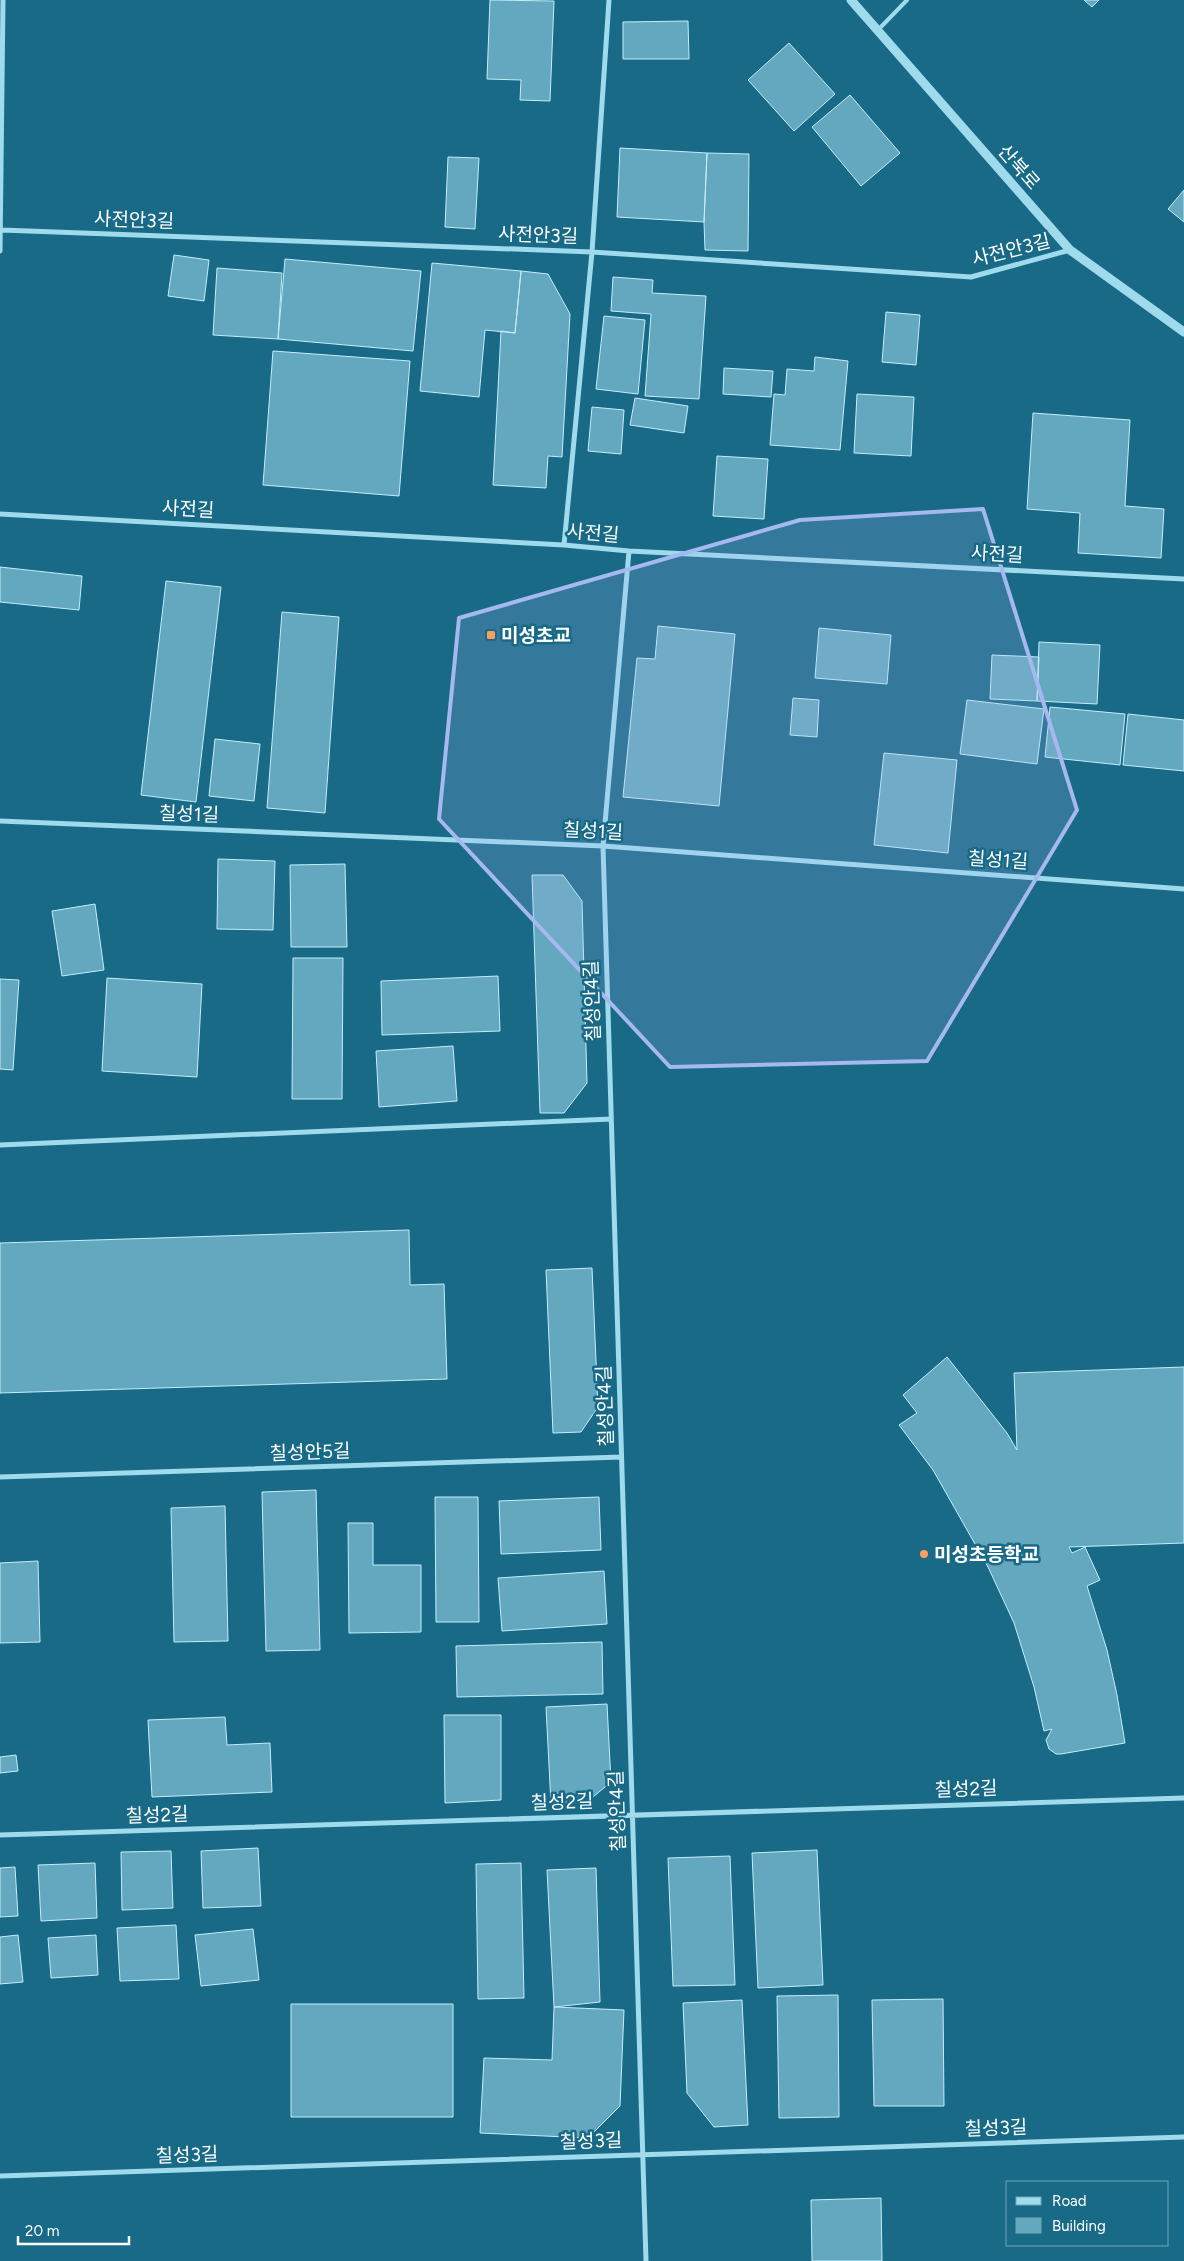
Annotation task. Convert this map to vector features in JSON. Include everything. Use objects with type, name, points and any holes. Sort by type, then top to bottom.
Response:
[{"type":"street","points":[[0,251],[2,230],[3,0]]},
{"type":"street","points":[[564,545],[592,252],[609,0]]},
{"type":"street","name":"산북로","points":[[852,0],[1070,250],[1184,332]]},
{"type":"street","name":"사전안3길","points":[[2,230],[592,252],[971,277],[1070,250]]},
{"type":"street","name":"사전길","points":[[0,514],[564,545],[629,551],[1184,578]]},
{"type":"street","name":"칠성안4길","points":[[629,551],[603,846],[646,2261]]},
{"type":"street","name":"칠성1길","points":[[0,821],[603,846],[1184,889]]},
{"type":"street","points":[[0,1145],[611,1119]]},
{"type":"street","name":"칠성안5길","points":[[0,1477],[621,1456]]},
{"type":"street","name":"칠성2길","points":[[0,1835],[1184,1798]]},
{"type":"street","name":"칠성3길","points":[[0,2176],[1184,2137]]},
{"type":"lane","points":[[878,30],[907,0]]},
{"type":"highlighted area","points":[[983,509],[1077,810],[927,1061],[670,1067],[439,819],[459,618],[800,520]]},
{"type":"building","points":[[490,0],[554,1],[550,101],[520,100],[521,80],[487,79]]},
{"type":"building","points":[[1084,0],[1099,0],[1092,7]]},
{"type":"building","points":[[688,21],[689,59],[623,59],[623,22]]},
{"type":"building","points":[[789,43],[835,94],[794,131],[748,80]]},
{"type":"building","points":[[850,95],[900,153],[861,186],[812,127]]},
{"type":"building","points":[[620,148],[707,153],[704,222],[617,217]]},
{"type":"building","points":[[707,153],[749,154],[748,251],[705,250],[704,222]]},
{"type":"building","points":[[448,157],[479,158],[475,229],[445,227]]},
{"type":"building","points":[[1184,190],[1184,222],[1168,209]]},
{"type":"building","points":[[174,255],[209,260],[204,301],[168,296]]},
{"type":"building","points":[[285,259],[421,271],[413,351],[278,339]]},
{"type":"building","points":[[432,263],[521,271],[515,333],[485,330],[479,397],[420,391]]},
{"type":"building","points":[[217,268],[282,273],[278,339],[213,335]]},
{"type":"building","points":[[521,271],[548,274],[570,314],[562,457],[548,456],[546,488],[493,485],[501,331],[515,333]]},
{"type":"building","points":[[613,277],[653,280],[652,293],[706,296],[699,399],[645,396],[651,314],[611,311]]},
{"type":"building","points":[[886,312],[920,315],[916,365],[882,362]]},
{"type":"building","points":[[604,316],[645,320],[638,394],[596,389]]},
{"type":"building","points":[[273,351],[410,361],[399,496],[263,485]]},
{"type":"building","points":[[815,357],[848,361],[840,450],[770,445],[774,394],[785,395],[787,369],[814,371]]},
{"type":"building","points":[[724,368],[773,371],[771,397],[723,394]]},
{"type":"building","points":[[857,394],[914,397],[911,456],[854,453]]},
{"type":"building","points":[[635,398],[688,406],[684,433],[630,425]]},
{"type":"building","points":[[592,407],[624,410],[621,454],[588,451]]},
{"type":"building","points":[[1033,413],[1130,420],[1125,506],[1164,509],[1161,558],[1078,553],[1080,513],[1027,509]]},
{"type":"building","points":[[717,456],[768,459],[764,519],[713,516]]},
{"type":"building","points":[[0,567],[82,576],[79,610],[0,602]]},
{"type":"building","points":[[166,581],[221,587],[196,802],[141,795]]},
{"type":"building","points":[[282,612],[339,617],[325,813],[267,808]]},
{"type":"building","points":[[658,626],[735,634],[719,806],[623,797],[637,658],[655,659]]},
{"type":"building","points":[[819,628],[891,635],[887,684],[815,678]]},
{"type":"building","points":[[1039,642],[1100,645],[1097,704],[1037,701]]},
{"type":"building","points":[[992,655],[1039,657],[1037,701],[990,699]]},
{"type":"building","points":[[793,698],[819,700],[817,737],[790,735]]},
{"type":"building","points":[[967,700],[1044,709],[1037,764],[960,754]]},
{"type":"building","points":[[1050,707],[1125,714],[1120,765],[1045,757]]},
{"type":"building","points":[[1128,714],[1184,720],[1184,771],[1123,765]]},
{"type":"building","points":[[215,739],[260,744],[254,801],[209,796]]},
{"type":"building","points":[[884,753],[957,760],[948,853],[874,845]]},
{"type":"building","points":[[218,859],[275,861],[273,930],[217,929]]},
{"type":"building","points":[[345,864],[347,947],[291,947],[290,865]]},
{"type":"building","points":[[532,875],[563,875],[582,901],[587,1083],[564,1113],[540,1113]]},
{"type":"building","points":[[95,904],[104,970],[62,976],[52,911]]},
{"type":"building","points":[[293,958],[343,958],[342,1099],[292,1099]]},
{"type":"building","points":[[498,976],[500,1031],[382,1035],[381,981]]},
{"type":"building","points":[[107,978],[202,984],[197,1077],[102,1071]]},
{"type":"building","points":[[0,979],[19,980],[13,1070],[0,1069]]},
{"type":"building","points":[[453,1046],[457,1101],[379,1107],[376,1051]]},
{"type":"building","points":[[409,1230],[410,1285],[444,1284],[447,1379],[0,1393],[0,1243]]},
{"type":"building","points":[[592,1268],[598,1407],[581,1432],[553,1433],[546,1270]]},
{"type":"building","points":[[947,1357],[1007,1433],[1017,1450],[1014,1373],[1184,1367],[1184,1543],[1069,1547],[1072,1553],[1085,1547],[1100,1580],[1087,1586],[1107,1650],[1125,1743],[1061,1754],[1056,1754],[1049,1749],[1046,1740],[1052,1729],[1044,1731],[1034,1687],[1014,1623],[988,1567],[933,1470],[899,1425],[917,1413],[903,1395]]},
{"type":"building","points":[[316,1490],[320,1650],[266,1651],[262,1492]]},
{"type":"building","points":[[435,1497],[478,1497],[479,1622],[436,1622]]},
{"type":"building","points":[[599,1497],[601,1550],[501,1554],[499,1501]]},
{"type":"building","points":[[225,1506],[228,1641],[174,1642],[171,1508]]},
{"type":"building","points":[[348,1523],[373,1523],[373,1565],[421,1565],[421,1632],[349,1633]]},
{"type":"building","points":[[38,1561],[40,1642],[0,1643],[0,1563]]},
{"type":"building","points":[[604,1571],[607,1624],[502,1631],[498,1578]]},
{"type":"building","points":[[602,1642],[603,1694],[457,1697],[456,1646]]},
{"type":"building","points":[[607,1704],[611,1782],[587,1802],[551,1804],[546,1707]]},
{"type":"building","points":[[444,1715],[501,1715],[501,1800],[445,1803]]},
{"type":"building","points":[[225,1717],[227,1745],[270,1743],[272,1792],[152,1797],[148,1720]]},
{"type":"building","points":[[16,1755],[18,1771],[0,1773],[0,1757]]},
{"type":"building","points":[[258,1848],[261,1906],[203,1908],[201,1851]]},
{"type":"building","points":[[817,1850],[823,1985],[758,1988],[752,1853]]},
{"type":"building","points":[[171,1851],[173,1908],[122,1910],[121,1852]]},
{"type":"building","points":[[730,1856],[735,1985],[673,1986],[668,1858]]},
{"type":"building","points":[[95,1863],[97,1918],[41,1921],[38,1865]]},
{"type":"building","points":[[521,1863],[524,1998],[478,1999],[476,1864]]},
{"type":"building","points":[[15,1867],[18,1916],[0,1917],[0,1868]]},
{"type":"building","points":[[596,1868],[600,2002],[554,2007],[547,1870]]},
{"type":"building","points":[[176,1925],[179,1979],[120,1981],[117,1928]]},
{"type":"building","points":[[253,1929],[259,1980],[201,1986],[195,1935]]},
{"type":"building","points":[[18,1935],[23,1982],[0,1984],[0,1937]]},
{"type":"building","points":[[96,1935],[98,1975],[51,1978],[48,1938]]},
{"type":"building","points":[[838,1995],[839,2117],[779,2118],[777,1996]]},
{"type":"building","points":[[943,1999],[944,2106],[874,2106],[872,2000]]},
{"type":"building","points":[[742,2000],[748,2125],[714,2127],[687,2093],[683,2003]]},
{"type":"building","points":[[291,2004],[453,2004],[453,2117],[291,2117]]},
{"type":"building","points":[[554,2007],[624,2010],[620,2106],[588,2138],[480,2133],[484,2058],[552,2060]]},
{"type":"building","points":[[881,2198],[882,2261],[812,2261],[811,2200]]},
{"type":"place","name":"미성초교","points":[[491,635]]},
{"type":"place","name":"미성초등학교","points":[[924,1554]]}]
